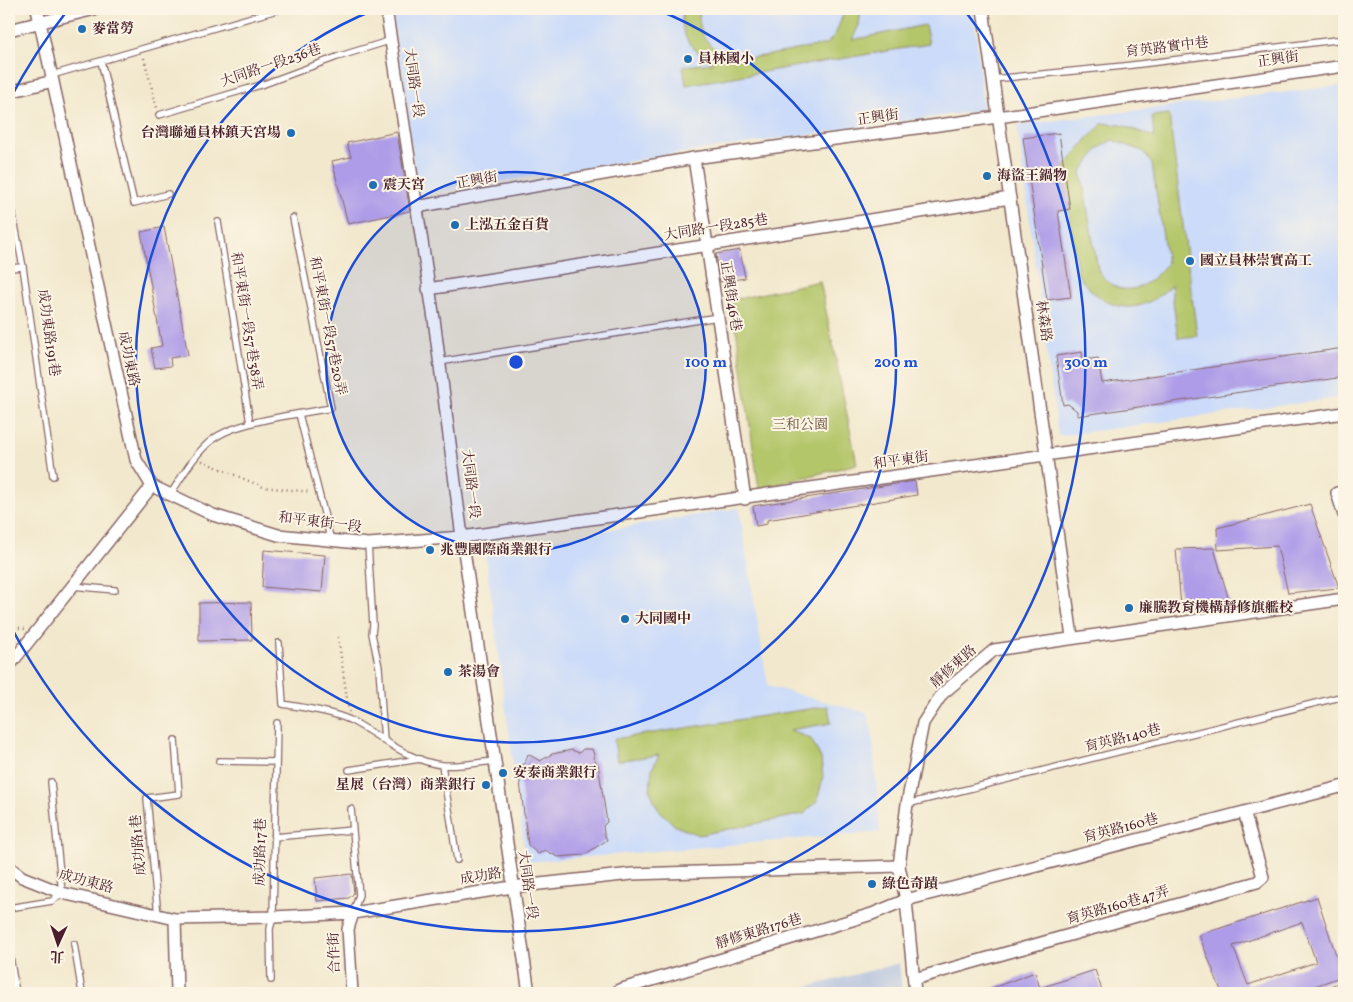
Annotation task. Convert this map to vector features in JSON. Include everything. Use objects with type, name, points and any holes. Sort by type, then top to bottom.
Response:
[{"type":"street","name":"成功東路","points":[[37,9],[128,428],[136,460],[152,486]]},
{"type":"street","points":[[9,30],[95,9]]},
{"type":"street","name":"大同路一段","points":[[386,9],[439,362],[462,538],[496,761],[528,993]]},
{"type":"street","name":"林森路","points":[[983,9],[1072,638]]},
{"type":"street","name":"正興街","points":[[416,206],[694,158],[998,117],[1344,66]]},
{"type":"street","points":[[9,92],[52,78]]},
{"type":"street","name":"正興街46巷","points":[[694,158],[745,499]]},
{"type":"street","name":"大同路一段285巷","points":[[428,289],[706,244],[1010,198]]},
{"type":"street","name":"和平東街","points":[[462,538],[1344,413]]},
{"type":"street","points":[[9,666],[152,486]]},
{"type":"street","name":"和平東街一段","points":[[152,486],[213,515],[278,535],[368,544],[462,538]]},
{"type":"street","points":[[1337,493],[1344,515]]},
{"type":"street","name":"靜修東路","points":[[915,993],[906,900],[899,866],[907,804],[923,723],[942,694],[994,650],[1344,600]]},
{"type":"street","name":"育英路160巷","points":[[906,900],[1344,786]]},
{"type":"street","name":"育英路160巷47弄","points":[[914,979],[1257,882],[1263,877],[1244,812]]},
{"type":"street","name":"成功路","points":[[158,916],[175,918],[273,917],[353,913],[512,887],[632,874],[899,866]]},
{"type":"street","name":"成功東路","points":[[9,868],[22,877],[62,893],[158,916]]},
{"type":"street","name":"靜修東路176巷","points":[[619,990],[872,914],[906,900]]},
{"type":"street","name":"合作街","points":[[352,993],[348,929],[353,913]]},
{"type":"street","points":[[175,918],[177,993]]},
{"type":"street","points":[[1334,993],[1344,989]]},
{"type":"lane","points":[[52,78],[101,61],[280,9]]},
{"type":"lane","name":"育英路實中巷","points":[[993,80],[1344,39]]},
{"type":"lane","name":"大同路一段236巷","points":[[159,114],[264,84],[337,57],[392,40]]},
{"type":"lane","points":[[101,61],[134,203],[168,194]]},
{"type":"lane","name":"成功東路191巷","points":[[9,194],[23,267],[53,476]]},
{"type":"lane","name":"和平東街一段57巷20弄","points":[[293,218],[330,408],[299,414]]},
{"type":"lane","name":"和平東街一段57巷38弄","points":[[218,222],[250,423]]},
{"type":"lane","points":[[9,268],[23,267]]},
{"type":"lane","points":[[439,362],[718,317]]},
{"type":"lane","points":[[170,495],[195,458],[212,439],[250,423],[299,414],[317,492],[331,541]]},
{"type":"lane","points":[[368,544],[372,634],[380,667],[384,741]]},
{"type":"lane","points":[[72,586],[116,590]]},
{"type":"lane","points":[[279,643],[283,704],[315,710],[350,720],[384,741],[420,759],[442,765],[496,761]]},
{"type":"lane","name":"育英路140巷","points":[[907,804],[1344,696]]},
{"type":"lane","name":"成功路17巷","points":[[272,980],[270,929],[273,917],[277,723]]},
{"type":"lane","name":"成功路1巷","points":[[158,916],[147,798],[179,794],[175,740]]},
{"type":"lane","points":[[350,770],[420,759]]},
{"type":"lane","points":[[219,761],[275,762]]},
{"type":"lane","points":[[442,765],[457,860]]},
{"type":"lane","points":[[9,908],[52,901],[62,893],[51,782]]},
{"type":"lane","points":[[351,809],[359,894],[353,913]]},
{"type":"lane","points":[[274,837],[353,830]]},
{"type":"lane","points":[[74,944],[82,993]]},
{"type":"lane","points":[[9,950],[16,993]]},
{"type":"path","points":[[142,49],[159,114]]},
{"type":"path","points":[[195,458],[262,487],[317,492]]},
{"type":"path","points":[[338,637],[350,720]]},
{"type":"shaded area","name":"員林國小","points":[[391,9],[974,9],[983,110],[702,150],[418,194]]},
{"type":"shaded area","name":"國立員林崇實高工","points":[[1344,85],[1344,397],[1058,436],[1017,125]]},
{"type":"shaded area","name":"大同國中","points":[[739,508],[768,686],[867,713],[872,730],[880,832],[526,862],[485,551]]},
{"type":"shaded area","points":[[899,963],[902,993],[784,993]]},
{"type":"green space","points":[[683,9],[701,9],[699,22],[705,39],[720,53],[734,59],[764,56],[827,44],[836,33],[845,9],[861,9],[859,25],[852,40],[925,25],[929,44],[686,85],[683,66],[713,63],[698,53],[684,34],[682,26]]},
{"type":"green space","points":[[1169,114],[1197,336],[1178,338],[1171,285],[1159,296],[1147,303],[1134,307],[1122,307],[1099,297],[1078,275],[1063,169],[1103,123],[1122,125],[1154,137],[1152,116]],"holes":[[[1112,140],[1143,151],[1152,164],[1167,263],[1151,280],[1133,289],[1124,289],[1106,280],[1098,270],[1081,172],[1099,148]]]},
{"type":"green space","name":"三和公園","points":[[820,281],[857,464],[759,489],[732,300]]},
{"type":"green space","points":[[828,706],[831,723],[790,730],[811,739],[821,758],[823,778],[817,801],[804,814],[699,835],[675,826],[658,809],[650,791],[652,769],[659,755],[617,761],[614,739]]},
{"type":"building","name":"震天宮","points":[[397,132],[410,211],[348,224],[332,161],[351,157],[347,143]]},
{"type":"building","points":[[1059,133],[1070,209],[1058,211],[1071,297],[1047,300],[1023,138]]},
{"type":"building","points":[[164,227],[188,355],[170,358],[171,366],[155,368],[151,348],[162,346],[141,232]]},
{"type":"building","points":[[740,250],[745,278],[720,282],[716,254]]},
{"type":"building","points":[[1344,348],[1344,377],[1077,416],[1077,411],[1068,404],[1063,405],[1056,356],[1082,352],[1083,360],[1098,358],[1102,383]]},
{"type":"building","points":[[915,481],[917,495],[767,520],[767,524],[756,526],[753,506]]},
{"type":"building","points":[[1310,504],[1339,588],[1288,593],[1277,546],[1218,550],[1217,528]]},
{"type":"building","points":[[1214,548],[1230,604],[1181,606],[1176,549]]},
{"type":"building","points":[[264,550],[325,555],[322,592],[262,587]]},
{"type":"building","points":[[251,602],[252,640],[199,641],[199,603]]},
{"type":"building","points":[[583,749],[592,749],[593,759],[598,764],[607,822],[603,826],[607,840],[584,855],[558,857],[545,850],[538,854],[528,845],[518,767],[525,764],[528,754],[540,761],[552,754],[572,750],[579,753]]},
{"type":"building","points":[[352,874],[354,893],[349,898],[317,901],[315,878]]},
{"type":"building","points":[[1317,897],[1343,976],[1295,993],[1222,993],[1199,935]],"holes":[[[1302,922],[1316,962],[1248,985],[1233,946]]]},
{"type":"building","points":[[1095,970],[1103,993],[979,993],[1035,972],[1040,988]]},
{"type":"place","name":"麥當勞","points":[[82,29]]},
{"type":"place","name":"員林國小","points":[[688,59]]},
{"type":"place","name":"台灣聯通員林鎮天宮場","points":[[291,133]]},
{"type":"place","name":"海盜王鍋物","points":[[987,176]]},
{"type":"place","name":"震天宮","points":[[373,185]]},
{"type":"place","name":"上泓五金百貨","points":[[455,225]]},
{"type":"place","name":"國立員林崇實高工","points":[[1190,261]]},
{"type":"place","name":"兆豐國際商業銀行","points":[[430,550]]},
{"type":"place","name":"廉騰教育機構靜修旗艦校","points":[[1129,608]]},
{"type":"place","name":"大同國中","points":[[625,619]]},
{"type":"place","name":"茶湯會","points":[[448,672]]},
{"type":"place","name":"安泰商業銀行","points":[[503,773]]},
{"type":"place","name":"星展（台灣）商業銀行","points":[[486,785]]},
{"type":"place","name":"綠色奇蹟","points":[[872,884]]}]
